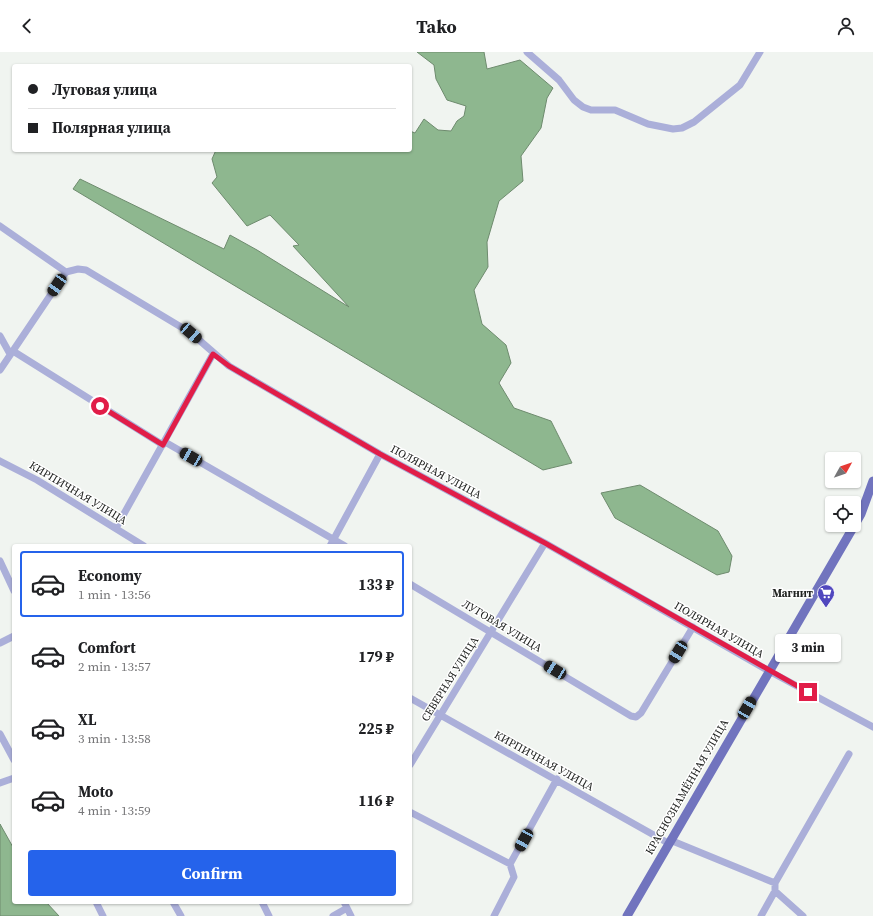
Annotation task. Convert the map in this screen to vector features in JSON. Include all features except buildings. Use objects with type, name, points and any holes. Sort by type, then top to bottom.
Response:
[{"type":"main road","name":"КРАСНОЗНАМЁННАЯ УЛИЦА","points":[[627,916],[861,514],[872,487]]},
{"type":"street","points":[[527,52],[559,80],[574,100],[583,107],[591,110],[615,110],[648,124],[673,128],[688,125],[740,86],[760,52]]},
{"type":"street","points":[[0,226],[66,272],[0,370]]},
{"type":"street","name":"ПОЛЯРНАЯ УЛИЦА","points":[[66,272],[86,270],[191,333],[213,354],[229,366],[380,454],[545,543],[769,671],[873,727]]},
{"type":"street","points":[[0,336],[12,352],[332,543],[380,454]]},
{"type":"street","points":[[116,528],[213,354]]},
{"type":"street","name":"КИРПИЧНАЯ УЛИЦА","points":[[0,461],[37,480],[141,544]]},
{"type":"street","name":"СЕВЕРНАЯ УЛИЦА","points":[[412,762],[492,633],[545,543]]},
{"type":"street","points":[[0,561],[12,587]]},
{"type":"street","name":"ЛУГОВАЯ УЛИЦА","points":[[412,585],[631,716],[636,717],[641,713],[693,627]]},
{"type":"street","points":[[0,643],[12,637]]},
{"type":"street","name":"КИРПИЧНАЯ УЛИЦА","points":[[412,699],[439,716],[557,779],[669,842],[776,883]]},
{"type":"street","points":[[0,734],[12,756]]},
{"type":"street","points":[[761,916],[775,891],[776,883],[849,754]]},
{"type":"street","points":[[0,783],[12,779]]},
{"type":"street","points":[[510,864],[557,779]]},
{"type":"street","points":[[412,813],[510,864],[514,877],[494,916]]},
{"type":"street","points":[[775,891],[803,916]]},
{"type":"street","points":[[97,904],[103,916]]},
{"type":"street","points":[[174,904],[180,916]]},
{"type":"street","points":[[263,904],[269,916]]},
{"type":"street","points":[[333,916],[346,905],[351,916]]},
{"type":"shaded area","points":[[417,52],[484,52],[487,69],[520,60],[553,88],[547,98],[541,128],[521,156],[523,181],[499,201],[487,242],[488,267],[474,290],[482,324],[506,345],[511,363],[499,383],[514,408],[551,421],[572,463],[543,470],[73,189],[80,179],[224,249],[230,235],[349,307],[293,246],[299,245],[270,215],[247,226],[212,183],[217,177],[212,159],[215,152],[412,152],[412,132],[415,133],[424,119],[438,130],[451,131],[457,121],[464,116],[466,106],[447,100],[436,79],[434,65]]},
{"type":"shaded area","points":[[640,485],[718,531],[732,556],[729,572],[717,575],[615,518],[601,493]]},
{"type":"shaded area","points":[[0,824],[12,845],[12,904],[48,904],[59,916],[0,916]]},
{"type":"place","name":"Магнит","points":[[826,608]]},
{"type":"route","points":[[100,406],[163,445],[213,354],[229,366],[380,454],[545,543],[808,692]]}]
